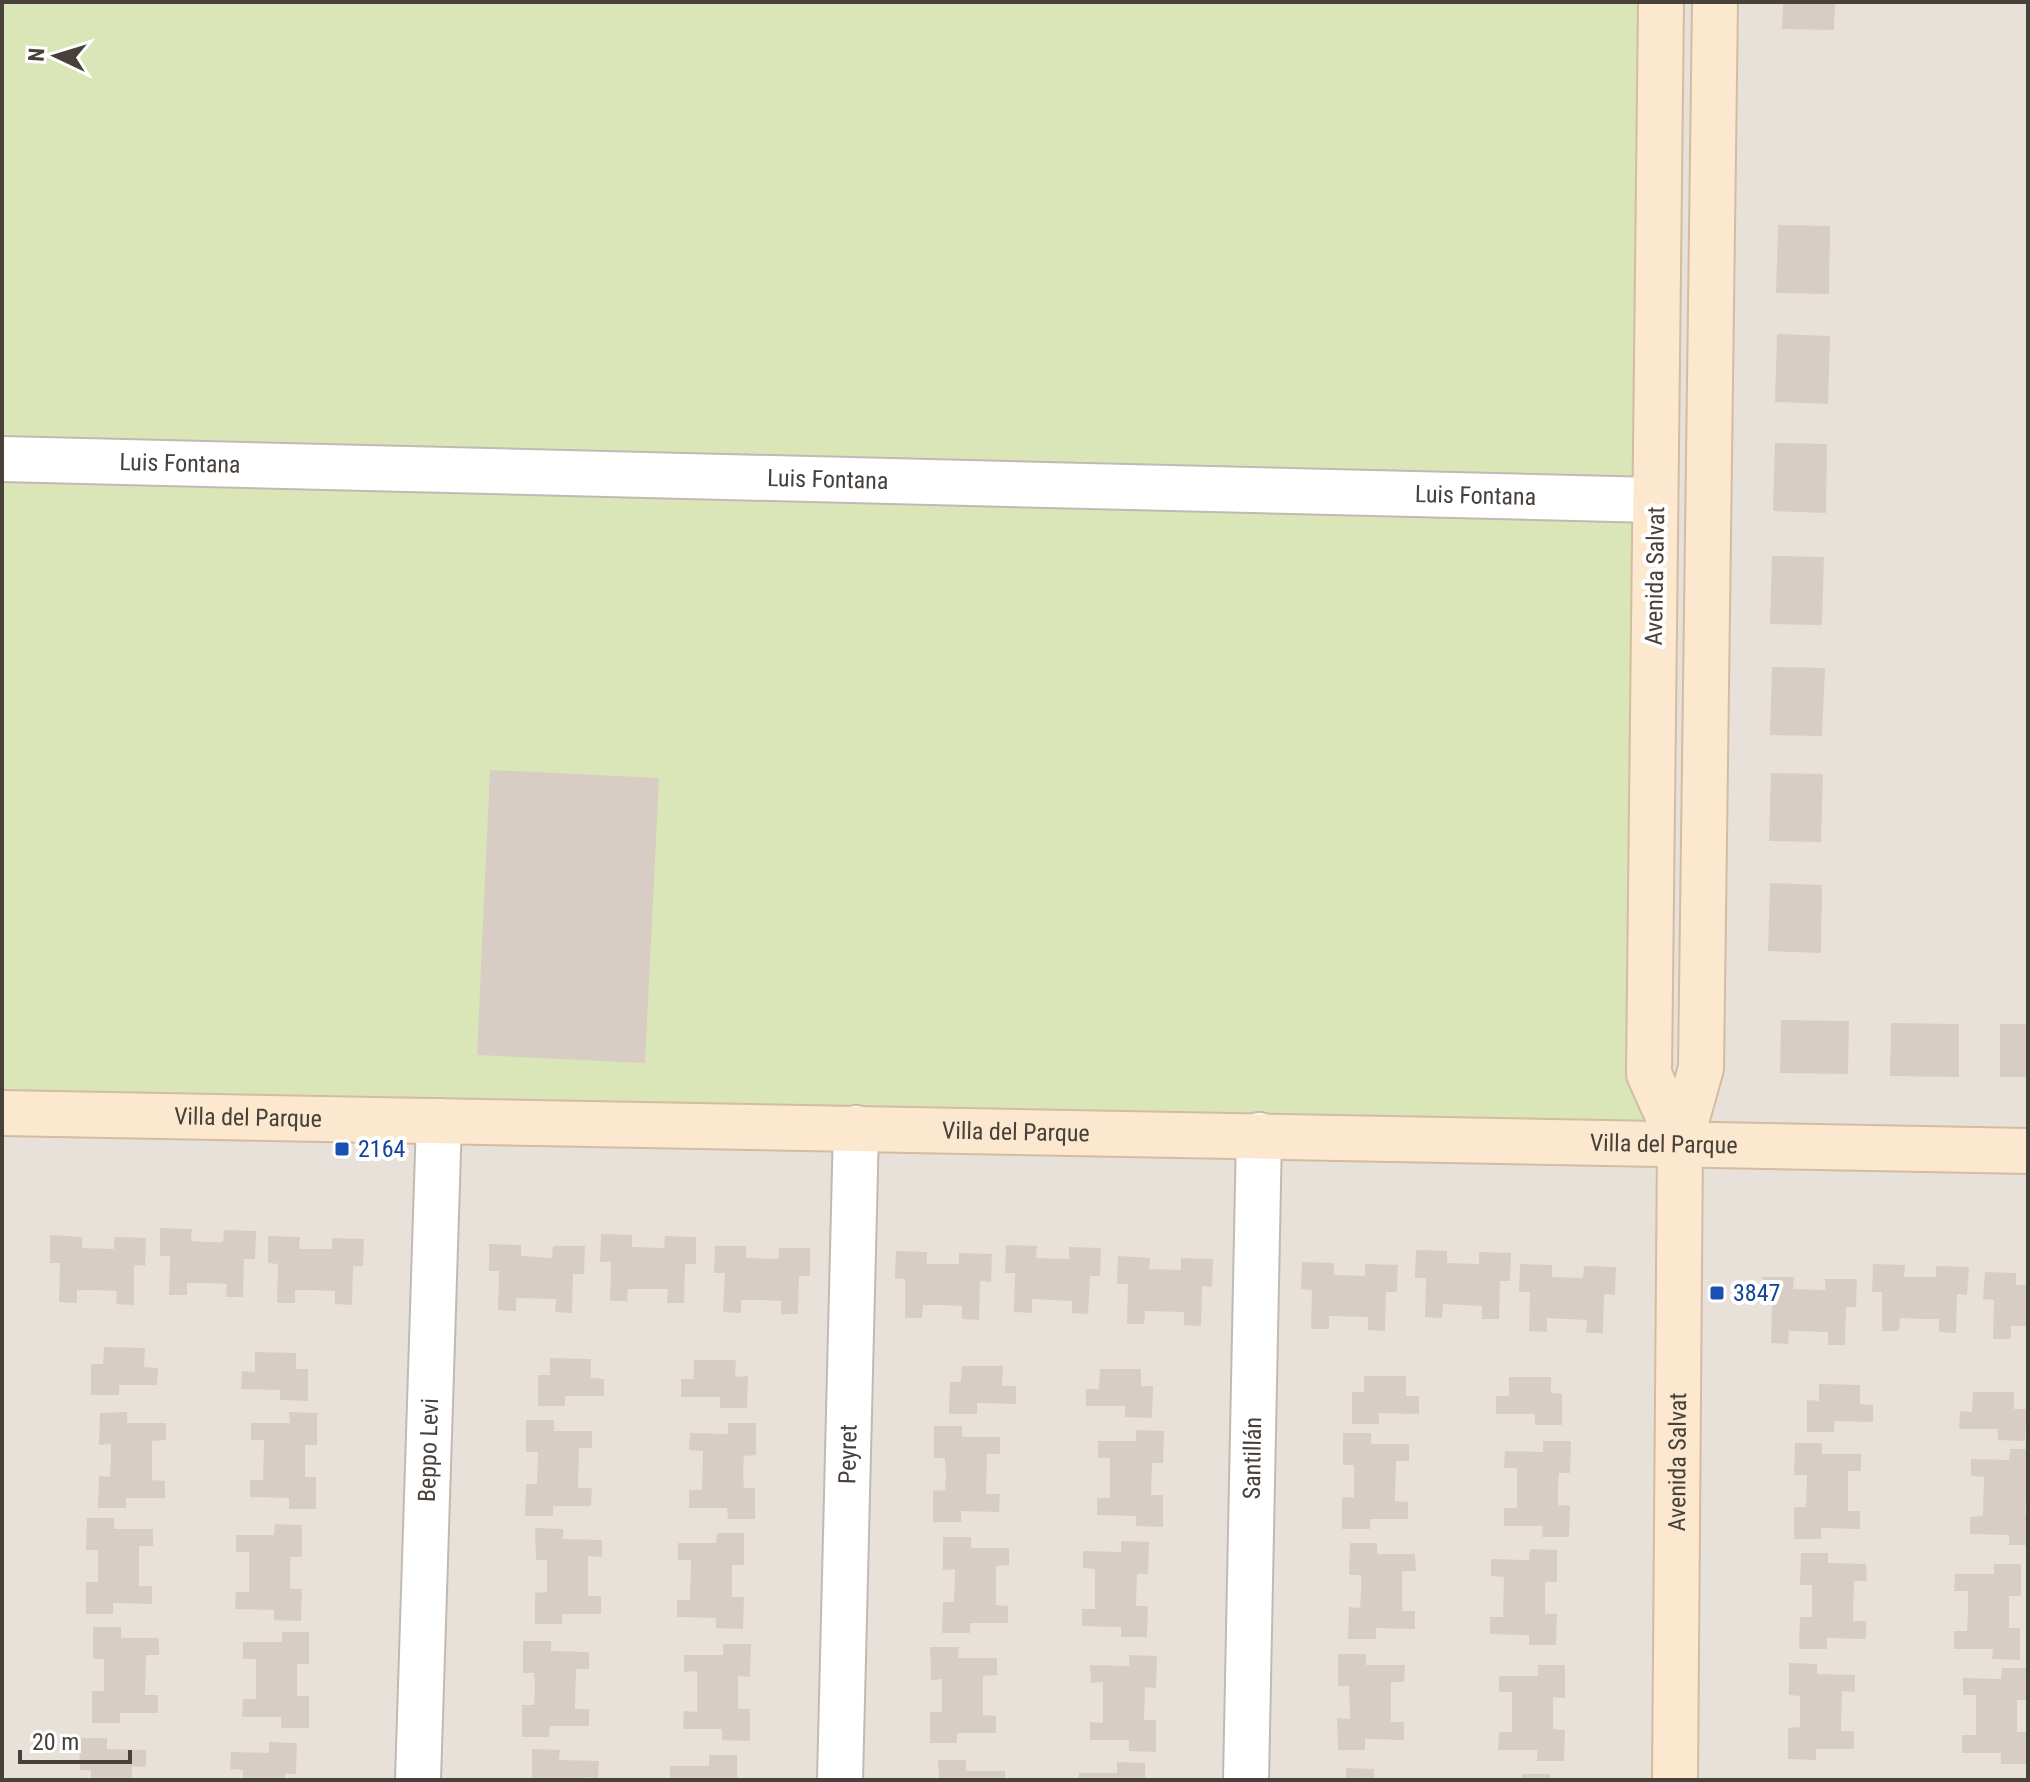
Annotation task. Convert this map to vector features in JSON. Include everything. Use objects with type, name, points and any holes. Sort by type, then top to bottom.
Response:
[{"type":"street","name":"Avenida Salvat","points":[[1661,2],[1649,1074],[1680,1143]]},
{"type":"street","name":"Avenida Salvat","points":[[1675,1780],[1680,1143],[1701,1068],[1715,2]]},
{"type":"street","name":"Luis Fontana","points":[[2,459],[1655,500]]},
{"type":"street","name":"Villa del Parque","points":[[2,1113],[2028,1151]]},
{"type":"street","name":"Beppo Levi","points":[[418,1780],[439,1121]]},
{"type":"street","name":"Peyret","points":[[840,1780],[856,1128]]},
{"type":"street","name":"Santillán","points":[[1246,1780],[1259,1135]]},
{"type":"shaded area","points":[[2,2],[2028,2],[2028,1780],[2,1780]]},
{"type":"green space","points":[[2,2],[1661,2],[1649,1074],[1680,1143],[2,1113]]},
{"type":"building","points":[[1783,2],[1835,2],[1834,30],[1782,29]]},
{"type":"building","points":[[1778,225],[1830,226],[1829,294],[1776,293]]},
{"type":"building","points":[[1777,334],[1830,336],[1828,404],[1775,402]]},
{"type":"building","points":[[1775,443],[1827,444],[1826,513],[1773,511]]},
{"type":"building","points":[[1772,556],[1824,557],[1822,625],[1770,624]]},
{"type":"building","points":[[1772,667],[1825,668],[1822,736],[1770,735]]},
{"type":"building","points":[[490,770],[659,778],[645,1063],[477,1055]]},
{"type":"building","points":[[1771,773],[1823,774],[1821,842],[1769,841]]},
{"type":"building","points":[[1770,883],[1822,885],[1821,953],[1768,951]]},
{"type":"building","points":[[1781,1020],[1849,1021],[1848,1074],[1780,1073]]},
{"type":"building","points":[[1891,1023],[1959,1024],[1959,1077],[1890,1076]]},
{"type":"building","points":[[2000,1024],[2028,1024],[2028,1077],[2000,1077]]},
{"type":"building","points":[[160,1228],[192,1229],[191,1241],[208,1242],[223,1242],[224,1230],[256,1231],[255,1259],[244,1259],[243,1297],[226,1297],[227,1284],[207,1283],[187,1283],[187,1295],[169,1295],[170,1256],[160,1256]]},
{"type":"building","points":[[601,1234],[632,1235],[632,1247],[664,1248],[665,1236],[696,1237],[696,1264],[685,1264],[684,1303],[667,1303],[668,1289],[628,1289],[627,1301],[610,1301],[611,1262],[600,1262]]},
{"type":"building","points":[[50,1235],[82,1237],[82,1248],[114,1249],[114,1237],[146,1238],[145,1266],[134,1265],[134,1305],[116,1304],[117,1291],[97,1290],[77,1290],[77,1303],[59,1302],[60,1263],[50,1263]]},
{"type":"building","points":[[268,1236],[300,1237],[299,1249],[332,1249],[332,1238],[364,1239],[363,1266],[353,1266],[352,1305],[335,1304],[335,1291],[315,1290],[295,1290],[295,1303],[277,1303],[278,1264],[268,1263]]},
{"type":"building","points":[[489,1244],[521,1245],[521,1256],[552,1258],[553,1246],[585,1246],[584,1274],[573,1274],[572,1313],[555,1312],[556,1299],[516,1298],[516,1311],[498,1310],[499,1271],[489,1271]]},
{"type":"building","points":[[1006,1245],[1037,1246],[1036,1258],[1069,1259],[1069,1247],[1101,1248],[1100,1276],[1090,1276],[1088,1314],[1072,1313],[1072,1301],[1032,1299],[1032,1313],[1014,1312],[1015,1273],[1005,1273]]},
{"type":"building","points":[[715,1246],[746,1246],[746,1258],[778,1259],[779,1248],[810,1248],[810,1276],[799,1276],[798,1314],[781,1314],[781,1301],[761,1300],[741,1300],[741,1313],[723,1312],[725,1273],[714,1273]]},
{"type":"building","points":[[1416,1250],[1447,1251],[1447,1263],[1479,1264],[1479,1252],[1511,1253],[1510,1281],[1500,1281],[1499,1319],[1482,1319],[1482,1306],[1443,1304],[1442,1318],[1425,1317],[1426,1278],[1415,1278]]},
{"type":"building","points":[[896,1251],[927,1252],[927,1264],[959,1264],[959,1253],[992,1254],[991,1282],[980,1281],[979,1320],[962,1319],[962,1306],[942,1305],[923,1305],[922,1318],[905,1318],[905,1279],[895,1278]]},
{"type":"building","points":[[1118,1256],[1150,1258],[1149,1269],[1181,1270],[1181,1258],[1213,1259],[1212,1287],[1202,1286],[1201,1326],[1184,1325],[1184,1312],[1145,1311],[1144,1324],[1127,1324],[1128,1284],[1117,1284]]},
{"type":"building","points":[[1302,1262],[1334,1263],[1334,1275],[1365,1276],[1365,1264],[1398,1265],[1397,1292],[1386,1292],[1385,1331],[1368,1330],[1368,1317],[1329,1316],[1329,1329],[1311,1329],[1312,1290],[1301,1289]]},
{"type":"building","points":[[1520,1264],[1552,1265],[1552,1277],[1583,1278],[1584,1266],[1616,1267],[1615,1295],[1604,1294],[1603,1333],[1586,1333],[1587,1320],[1547,1318],[1547,1332],[1529,1331],[1530,1292],[1519,1292]]},
{"type":"building","points":[[1873,1264],[1905,1265],[1904,1277],[1936,1277],[1936,1266],[1969,1267],[1967,1295],[1957,1294],[1956,1333],[1939,1332],[1939,1319],[1900,1318],[1899,1331],[1882,1331],[1882,1292],[1872,1292]]},
{"type":"building","points":[[1985,1272],[2016,1273],[2016,1285],[2028,1285],[2028,1326],[2011,1326],[2011,1339],[1993,1339],[1994,1300],[1983,1299]]},
{"type":"building","points":[[1762,1277],[1794,1277],[1793,1289],[1825,1290],[1825,1279],[1857,1279],[1856,1307],[1846,1307],[1845,1345],[1828,1345],[1828,1332],[1789,1331],[1788,1344],[1771,1343],[1772,1304],[1761,1304]]},
{"type":"building","points":[[104,1347],[145,1348],[144,1367],[158,1368],[157,1385],[119,1385],[119,1395],[91,1395],[91,1364],[103,1364]]},
{"type":"building","points":[[255,1352],[296,1353],[296,1369],[308,1369],[308,1401],[280,1400],[280,1390],[241,1389],[242,1371],[255,1372]]},
{"type":"building","points":[[550,1358],[591,1359],[591,1378],[604,1379],[604,1396],[565,1396],[565,1406],[538,1406],[538,1375],[550,1375]]},
{"type":"building","points":[[694,1360],[736,1360],[735,1377],[748,1376],[747,1408],[720,1408],[720,1397],[681,1397],[681,1379],[694,1379]]},
{"type":"building","points":[[962,1366],[1003,1366],[1002,1386],[1016,1386],[1016,1404],[977,1403],[977,1414],[949,1414],[950,1382],[961,1382]]},
{"type":"building","points":[[1100,1369],[1141,1369],[1141,1386],[1153,1386],[1152,1418],[1125,1417],[1125,1406],[1086,1406],[1086,1389],[1099,1389]]},
{"type":"building","points":[[1364,1376],[1406,1376],[1406,1396],[1419,1396],[1419,1414],[1379,1413],[1379,1424],[1352,1424],[1352,1392],[1364,1392]]},
{"type":"building","points":[[1509,1377],[1551,1377],[1551,1393],[1562,1394],[1562,1425],[1535,1425],[1535,1414],[1496,1414],[1496,1396],[1509,1396]]},
{"type":"building","points":[[1819,1384],[1860,1385],[1860,1404],[1873,1405],[1873,1422],[1834,1421],[1834,1432],[1807,1432],[1807,1400],[1819,1401]]},
{"type":"building","points":[[1973,1392],[2014,1392],[2014,1409],[2026,1409],[2025,1441],[1998,1440],[1998,1429],[1959,1429],[1960,1411],[1972,1412]]},
{"type":"building","points":[[127,1412],[127,1423],[166,1423],[166,1440],[152,1441],[152,1480],[165,1481],[165,1498],[126,1498],[126,1508],[98,1508],[99,1476],[110,1477],[111,1460],[111,1444],[99,1445],[100,1413]]},
{"type":"building","points":[[289,1412],[317,1413],[317,1445],[305,1445],[305,1477],[316,1477],[316,1509],[289,1509],[289,1498],[250,1497],[250,1480],[263,1480],[264,1440],[251,1440],[251,1423],[290,1423]]},
{"type":"building","points":[[526,1420],[554,1420],[554,1431],[592,1431],[592,1448],[579,1448],[578,1488],[592,1488],[591,1506],[553,1506],[553,1516],[525,1516],[526,1484],[537,1484],[538,1452],[526,1452]]},
{"type":"building","points":[[728,1423],[756,1423],[756,1455],[744,1456],[743,1471],[744,1488],[755,1488],[755,1519],[728,1519],[727,1508],[689,1508],[689,1490],[702,1490],[703,1451],[689,1450],[690,1433],[728,1434]]},
{"type":"building","points":[[934,1426],[962,1426],[962,1437],[1000,1437],[1000,1454],[987,1454],[986,1494],[1000,1494],[999,1512],[961,1511],[961,1522],[933,1522],[933,1491],[945,1490],[946,1474],[945,1458],[934,1458]]},
{"type":"building","points":[[1136,1430],[1164,1431],[1163,1463],[1152,1463],[1151,1495],[1163,1495],[1163,1527],[1136,1526],[1136,1516],[1097,1515],[1097,1498],[1110,1498],[1110,1458],[1098,1458],[1098,1441],[1136,1441]]},
{"type":"building","points":[[1343,1433],[1371,1433],[1371,1444],[1409,1444],[1409,1461],[1396,1461],[1395,1501],[1408,1502],[1408,1519],[1370,1519],[1370,1529],[1342,1529],[1342,1497],[1354,1498],[1354,1465],[1343,1465]]},
{"type":"building","points":[[1543,1441],[1571,1441],[1570,1473],[1559,1473],[1558,1489],[1558,1505],[1570,1506],[1569,1537],[1542,1537],[1543,1526],[1504,1526],[1504,1508],[1517,1508],[1517,1468],[1504,1468],[1505,1451],[1543,1452]]},
{"type":"building","points":[[1795,1443],[1822,1443],[1822,1454],[1861,1454],[1861,1471],[1848,1471],[1848,1511],[1860,1511],[1860,1529],[1821,1528],[1821,1539],[1794,1539],[1794,1507],[1806,1507],[1807,1475],[1794,1475]]},
{"type":"building","points":[[2010,1449],[2028,1449],[2025,1514],[2028,1514],[2028,1545],[2009,1545],[2009,1535],[1970,1534],[1970,1517],[1983,1516],[1984,1477],[1971,1476],[1971,1459],[2009,1460]]},
{"type":"building","points":[[87,1518],[114,1518],[114,1529],[153,1529],[153,1546],[139,1546],[139,1586],[152,1586],[152,1604],[113,1603],[113,1614],[86,1614],[86,1582],[98,1582],[98,1550],[86,1550]]},
{"type":"building","points":[[275,1524],[302,1525],[302,1557],[290,1557],[290,1589],[302,1589],[301,1621],[274,1620],[274,1610],[235,1609],[236,1592],[249,1592],[249,1552],[236,1552],[236,1535],[274,1535]]},
{"type":"building","points":[[535,1528],[563,1529],[563,1539],[602,1540],[602,1557],[588,1556],[588,1596],[601,1596],[601,1614],[562,1614],[562,1624],[535,1624],[535,1593],[547,1592],[547,1560],[536,1560]]},
{"type":"building","points":[[717,1533],[744,1533],[744,1565],[732,1565],[732,1597],[744,1597],[743,1629],[716,1628],[716,1618],[677,1617],[677,1600],[690,1600],[691,1560],[678,1560],[678,1543],[716,1543]]},
{"type":"building","points":[[943,1537],[971,1537],[971,1548],[1009,1548],[1009,1565],[996,1566],[996,1605],[1008,1606],[1008,1623],[970,1623],[970,1633],[942,1633],[943,1602],[954,1602],[955,1569],[943,1570]]},
{"type":"building","points":[[1121,1541],[1149,1542],[1148,1574],[1137,1574],[1136,1606],[1148,1606],[1147,1637],[1121,1637],[1121,1627],[1082,1626],[1082,1609],[1095,1609],[1095,1569],[1083,1568],[1083,1551],[1121,1552]]},
{"type":"building","points":[[1350,1543],[1377,1543],[1377,1554],[1415,1554],[1416,1571],[1402,1571],[1402,1611],[1415,1611],[1415,1629],[1376,1628],[1376,1639],[1348,1639],[1349,1607],[1360,1608],[1361,1591],[1361,1575],[1349,1575]]},
{"type":"building","points":[[1530,1549],[1557,1550],[1557,1582],[1545,1582],[1545,1614],[1557,1614],[1556,1645],[1529,1645],[1529,1635],[1490,1634],[1490,1617],[1503,1617],[1504,1577],[1491,1576],[1491,1559],[1529,1560]]},
{"type":"building","points":[[1801,1553],[1828,1553],[1828,1563],[1866,1564],[1867,1581],[1854,1581],[1853,1621],[1866,1621],[1866,1639],[1827,1638],[1827,1649],[1799,1649],[1800,1617],[1812,1617],[1812,1585],[1800,1585]]},
{"type":"building","points":[[1994,1564],[2021,1564],[2021,1596],[2009,1596],[2009,1628],[2020,1628],[2020,1660],[1992,1659],[1993,1649],[1954,1649],[1954,1631],[1967,1631],[1968,1611],[1968,1591],[1954,1591],[1955,1574],[1994,1574]]},
{"type":"building","points":[[93,1627],[121,1627],[121,1638],[159,1638],[159,1655],[146,1655],[145,1695],[158,1695],[158,1713],[120,1713],[120,1723],[92,1723],[92,1691],[104,1691],[104,1659],[93,1659]]},
{"type":"building","points":[[282,1632],[309,1632],[309,1664],[297,1664],[297,1696],[309,1696],[309,1728],[281,1728],[281,1717],[242,1717],[243,1699],[256,1699],[256,1659],[243,1659],[243,1642],[282,1642]]},
{"type":"building","points":[[523,1641],[551,1641],[551,1651],[589,1652],[589,1669],[576,1669],[575,1709],[589,1709],[589,1726],[550,1726],[549,1737],[522,1737],[522,1705],[534,1705],[535,1688],[534,1673],[523,1673]]},
{"type":"building","points":[[723,1644],[751,1644],[750,1677],[738,1676],[738,1709],[750,1709],[750,1741],[722,1740],[722,1729],[683,1729],[684,1711],[697,1712],[697,1671],[684,1672],[684,1655],[723,1655]]},
{"type":"building","points":[[930,1647],[959,1647],[958,1658],[997,1658],[997,1675],[983,1676],[983,1715],[996,1716],[996,1733],[957,1733],[957,1743],[930,1743],[930,1712],[942,1712],[942,1679],[931,1680]]},
{"type":"building","points":[[1338,1654],[1366,1654],[1366,1665],[1405,1665],[1404,1682],[1391,1682],[1391,1722],[1404,1722],[1404,1740],[1365,1739],[1365,1750],[1338,1750],[1337,1718],[1350,1719],[1349,1686],[1338,1686]]},
{"type":"building","points":[[1129,1655],[1157,1656],[1156,1688],[1145,1687],[1144,1720],[1156,1720],[1156,1752],[1129,1751],[1129,1740],[1090,1740],[1090,1722],[1103,1723],[1103,1682],[1091,1683],[1090,1665],[1129,1666]]},
{"type":"building","points":[[1789,1663],[1817,1664],[1817,1674],[1855,1675],[1855,1692],[1842,1691],[1841,1731],[1854,1731],[1854,1749],[1816,1749],[1816,1760],[1788,1759],[1788,1728],[1800,1727],[1800,1696],[1789,1695]]},
{"type":"building","points":[[1538,1665],[1565,1665],[1565,1698],[1553,1697],[1553,1729],[1565,1730],[1564,1761],[1537,1761],[1537,1750],[1498,1750],[1499,1732],[1512,1732],[1512,1692],[1499,1692],[1499,1676],[1538,1676]]},
{"type":"building","points":[[2002,1668],[2028,1668],[2028,1700],[2017,1700],[2017,1732],[2028,1732],[2028,1764],[2001,1764],[2001,1753],[1962,1753],[1962,1735],[1976,1735],[1976,1695],[1963,1695],[1963,1678],[2001,1679]]},
{"type":"building","points":[[79,1738],[107,1738],[107,1749],[146,1750],[146,1767],[132,1766],[132,1780],[91,1780],[91,1770],[80,1770]]},
{"type":"building","points":[[269,1742],[297,1743],[296,1774],[285,1774],[285,1780],[243,1780],[243,1770],[230,1769],[231,1752],[269,1753]]},
{"type":"building","points":[[532,1749],[560,1750],[559,1760],[599,1761],[598,1778],[532,1780]]},
{"type":"building","points":[[709,1755],[737,1755],[737,1780],[670,1780],[670,1766],[709,1766]]},
{"type":"building","points":[[938,1760],[966,1760],[966,1771],[1005,1771],[1005,1780],[939,1780]]},
{"type":"building","points":[[1117,1762],[1145,1763],[1145,1780],[1078,1780],[1079,1773],[1117,1773]]},
{"type":"building","points":[[1346,1768],[1374,1769],[1374,1780],[1346,1780]]},
{"type":"building","points":[[1522,1774],[1550,1774],[1550,1780],[1522,1780]]},
{"type":"place","name":"2164","points":[[342,1149]]},
{"type":"place","name":"3847","points":[[1717,1293]]}]
